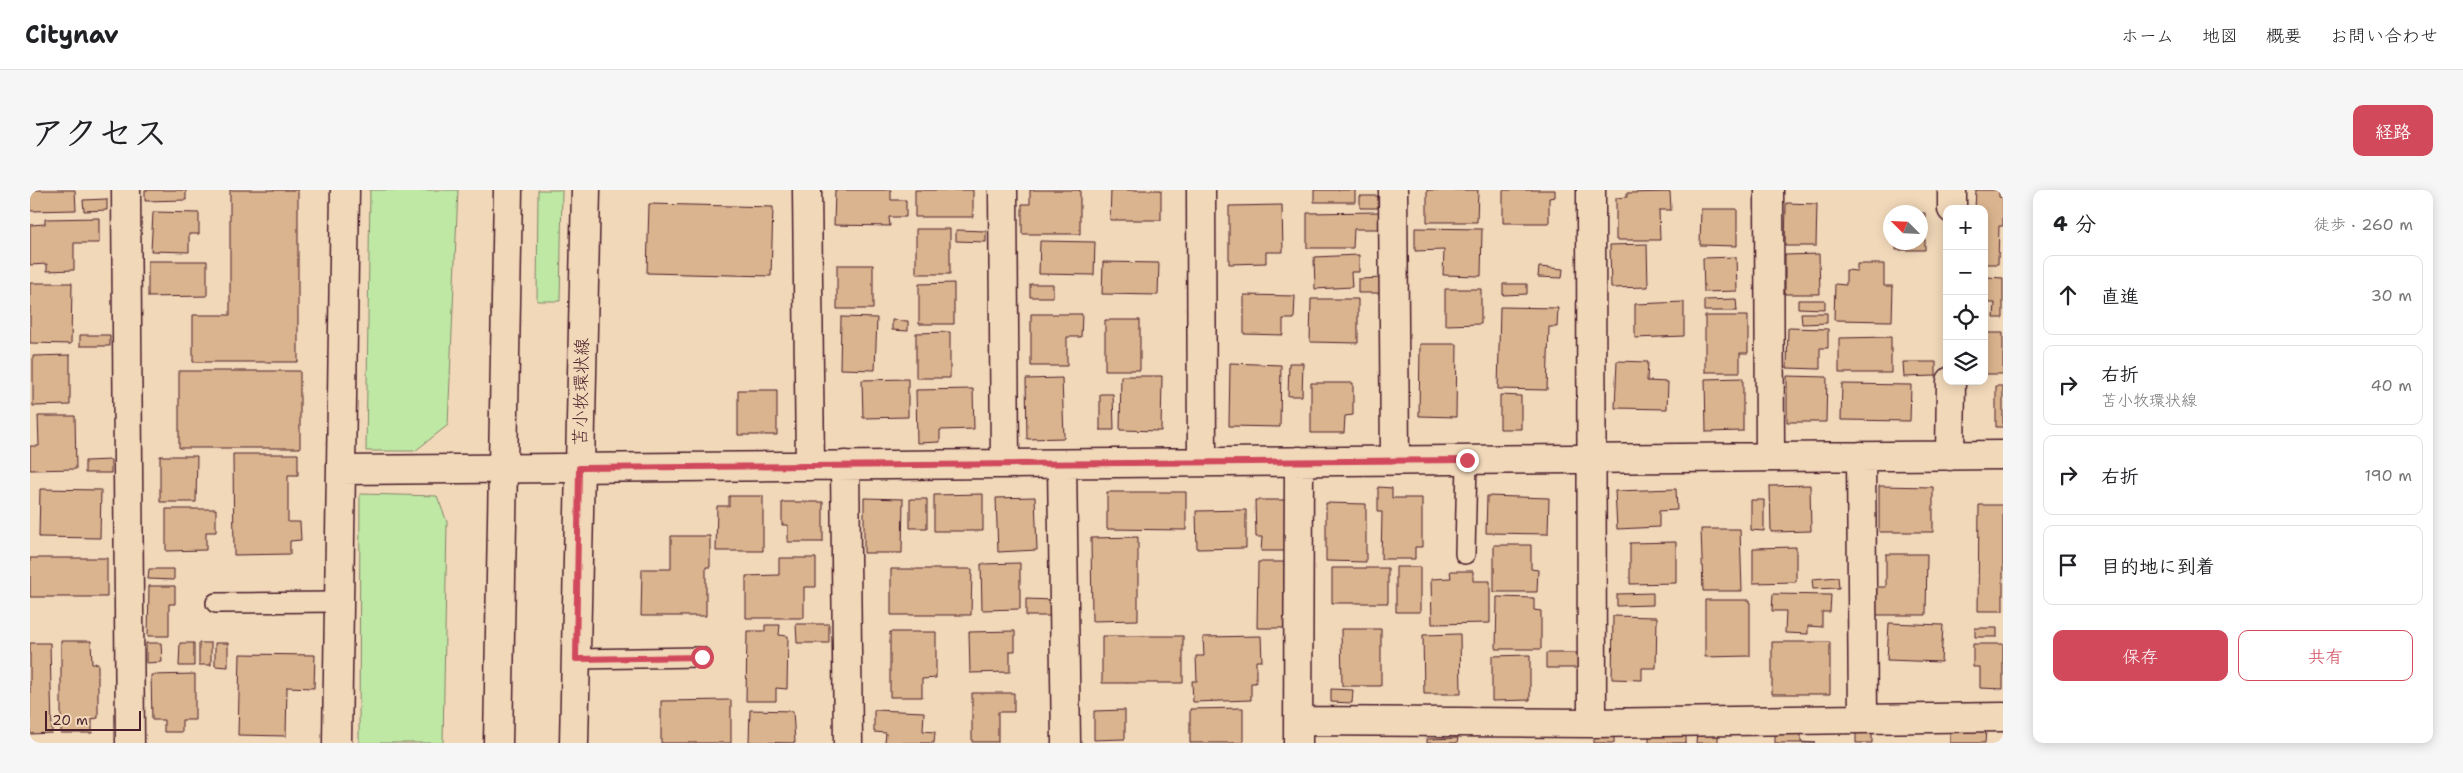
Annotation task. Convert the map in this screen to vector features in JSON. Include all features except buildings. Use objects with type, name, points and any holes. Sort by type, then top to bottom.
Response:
[{"type":"street","points":[[126,190],[130,743]]},
{"type":"street","points":[[337,743],[345,190]]},
{"type":"street","points":[[498,743],[508,190]]},
{"type":"street","name":"苫小牧環状線","points":[[574,743],[586,190]]},
{"type":"street","points":[[807,190],[810,466]]},
{"type":"street","points":[[1003,190],[1005,464]]},
{"type":"street","points":[[1200,190],[1202,462]]},
{"type":"street","points":[[1393,190],[1395,460]]},
{"type":"street","points":[[1591,190],[1592,724]]},
{"type":"street","points":[[1769,190],[1770,457]]},
{"type":"street","points":[[1952,190],[1952,205]]},
{"type":"street","points":[[1950,456],[1951,385]]},
{"type":"street","points":[[341,470],[2003,455]]},
{"type":"street","points":[[1861,456],[1863,718]]},
{"type":"street","points":[[1299,461],[1298,732],[2003,716]]},
{"type":"street","points":[[1062,464],[1066,743]]},
{"type":"street","points":[[845,465],[848,743]]},
{"type":"lane","points":[[1465,554],[1467,460]]},
{"type":"lane","points":[[216,603],[339,602]]},
{"type":"lane","points":[[576,659],[702,657]]},
{"type":"green space","points":[[370,190],[458,190],[448,425],[415,451],[366,451]]},
{"type":"green space","points":[[538,190],[562,190],[560,301],[537,301]]},
{"type":"green space","points":[[360,494],[437,496],[447,522],[443,743],[359,743]]},
{"type":"route","points":[[702,657],[576,659],[579,468],[1467,460]]}]
